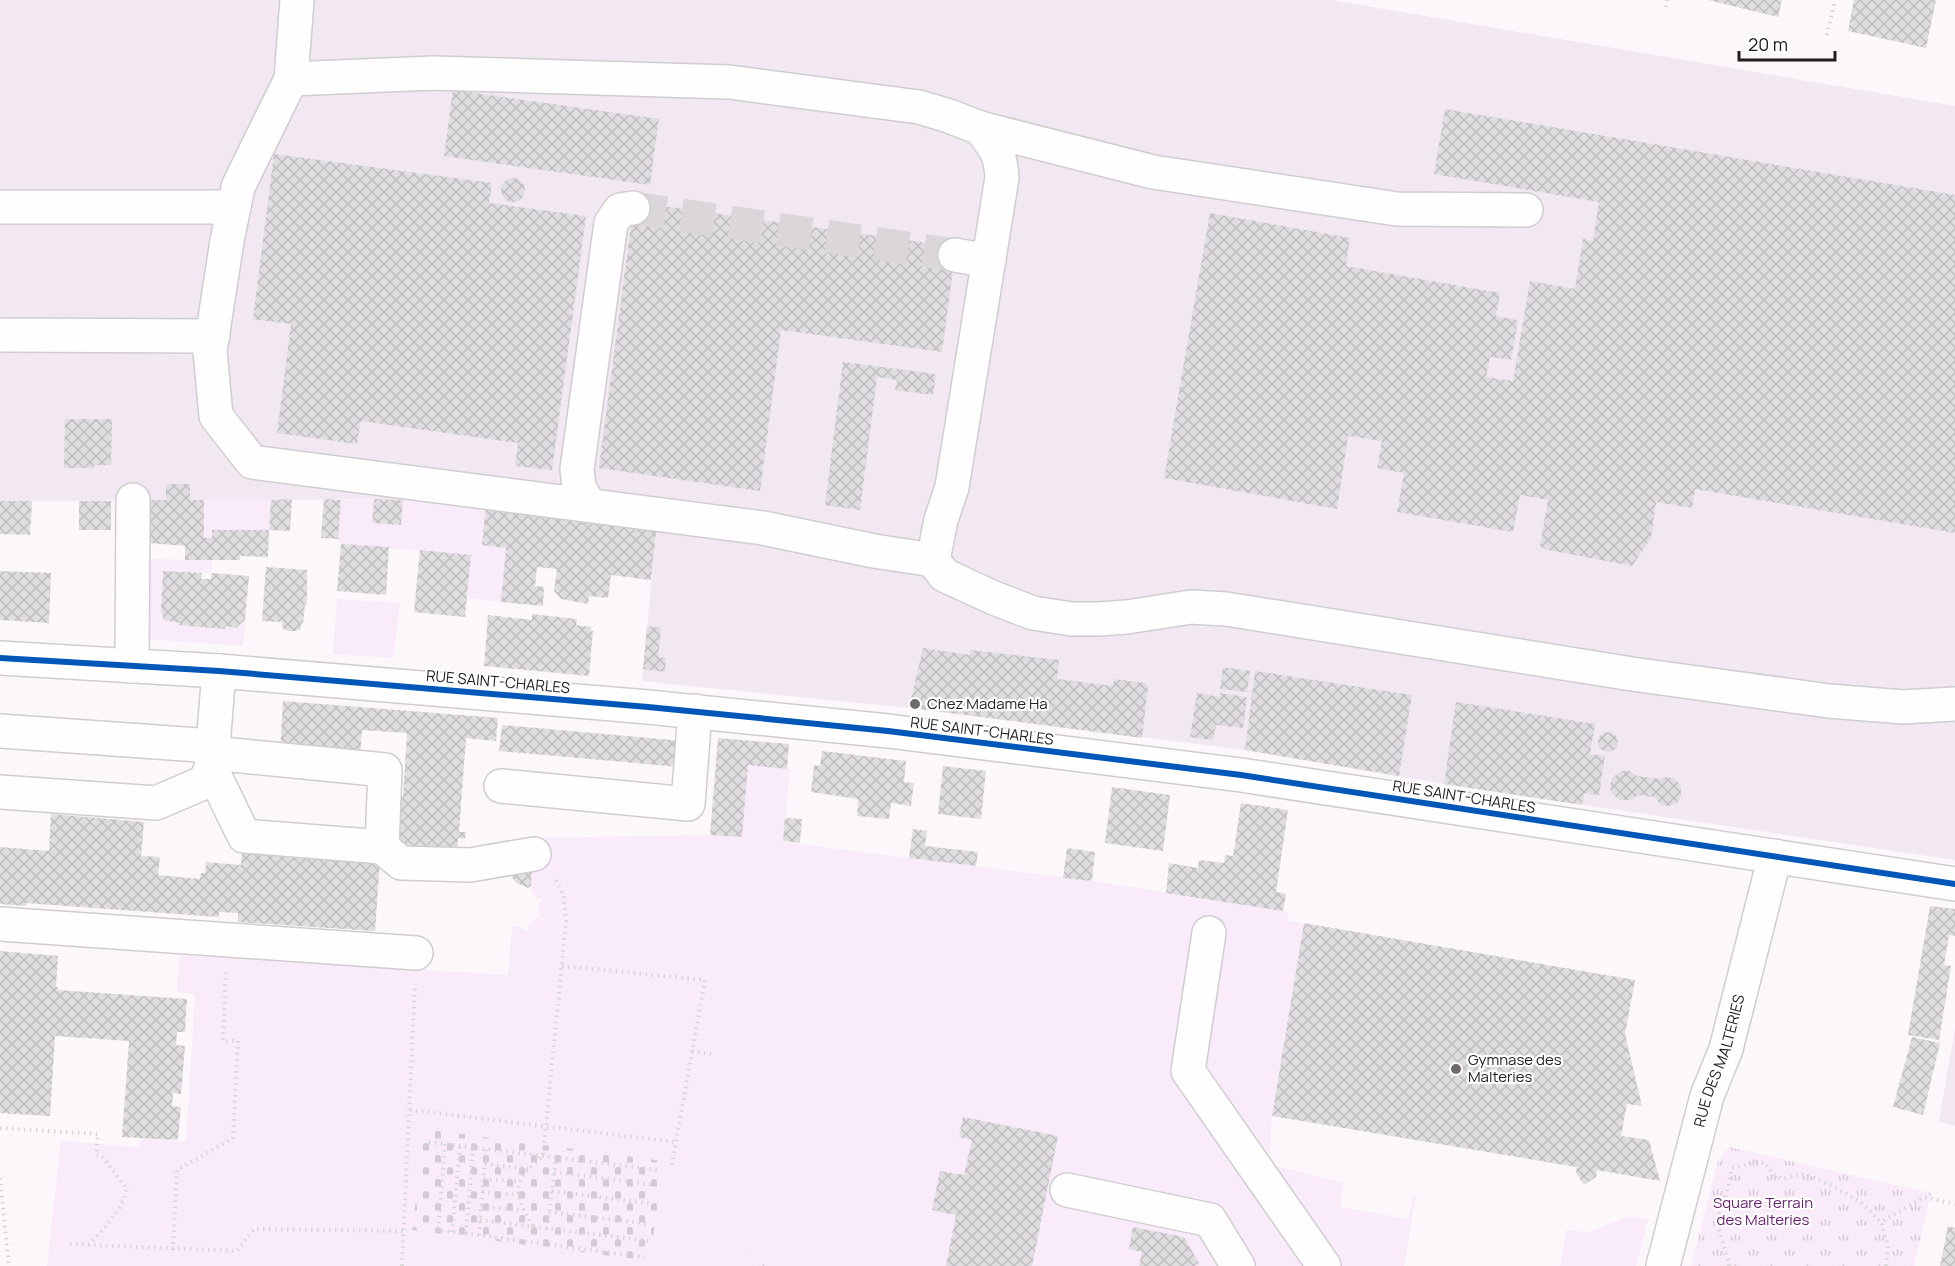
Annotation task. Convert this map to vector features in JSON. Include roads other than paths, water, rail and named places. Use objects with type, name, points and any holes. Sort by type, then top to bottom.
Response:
[{"type":"street","points":[[297,0],[291,79],[238,187],[210,351],[216,416],[252,462],[763,528],[874,551],[933,560]]},
{"type":"street","points":[[291,79],[433,73],[729,82],[919,107],[980,128],[1153,172],[1386,207],[1526,210]]},
{"type":"street","points":[[980,128],[996,147],[1001,162],[1002,178],[952,487],[941,520],[933,560],[944,576],[963,586],[1034,613],[1062,617],[1098,619],[1128,617],[1191,607],[1226,609],[1621,672],[1828,701],[1903,707],[1955,704]]},
{"type":"street","points":[[0,207],[234,207]]},
{"type":"street","points":[[589,505],[579,487],[577,469],[611,223],[620,210],[633,208]]},
{"type":"street","points":[[955,255],[989,261]]},
{"type":"street","points":[[0,335],[213,336]]},
{"type":"street","points":[[132,666],[134,500]]},
{"type":"street","name":"RUE SAINT-CHARLES","points":[[0,658],[219,671],[695,711],[877,730],[1241,775],[1955,884]]},
{"type":"street","points":[[0,792],[156,803],[205,782],[212,756],[219,671]]},
{"type":"street","points":[[501,786],[688,804],[695,711]]},
{"type":"street","points":[[0,732],[212,756],[385,770],[382,847]]},
{"type":"street","points":[[212,756],[244,836],[382,847],[401,863],[470,865],[534,854]]},
{"type":"street","name":"RUE DES MALTERIES","points":[[1663,1266],[1707,1096],[1726,1048],[1775,856]]},
{"type":"street","points":[[0,924],[416,953]]},
{"type":"street","points":[[1209,933],[1188,1071],[1324,1266]]},
{"type":"street","points":[[1066,1190],[1210,1220],[1238,1266]]},
{"type":"tunnel","points":[[633,208],[955,255]]},
{"type":"place","name":"Chez Madame Ha","points":[[915,704]]},
{"type":"place","name":"Gymnase des Malteries","points":[[1456,1069]]},
{"type":"park label","name":"Square Terrain des Malteries","points":[[1763,1212]]}]
